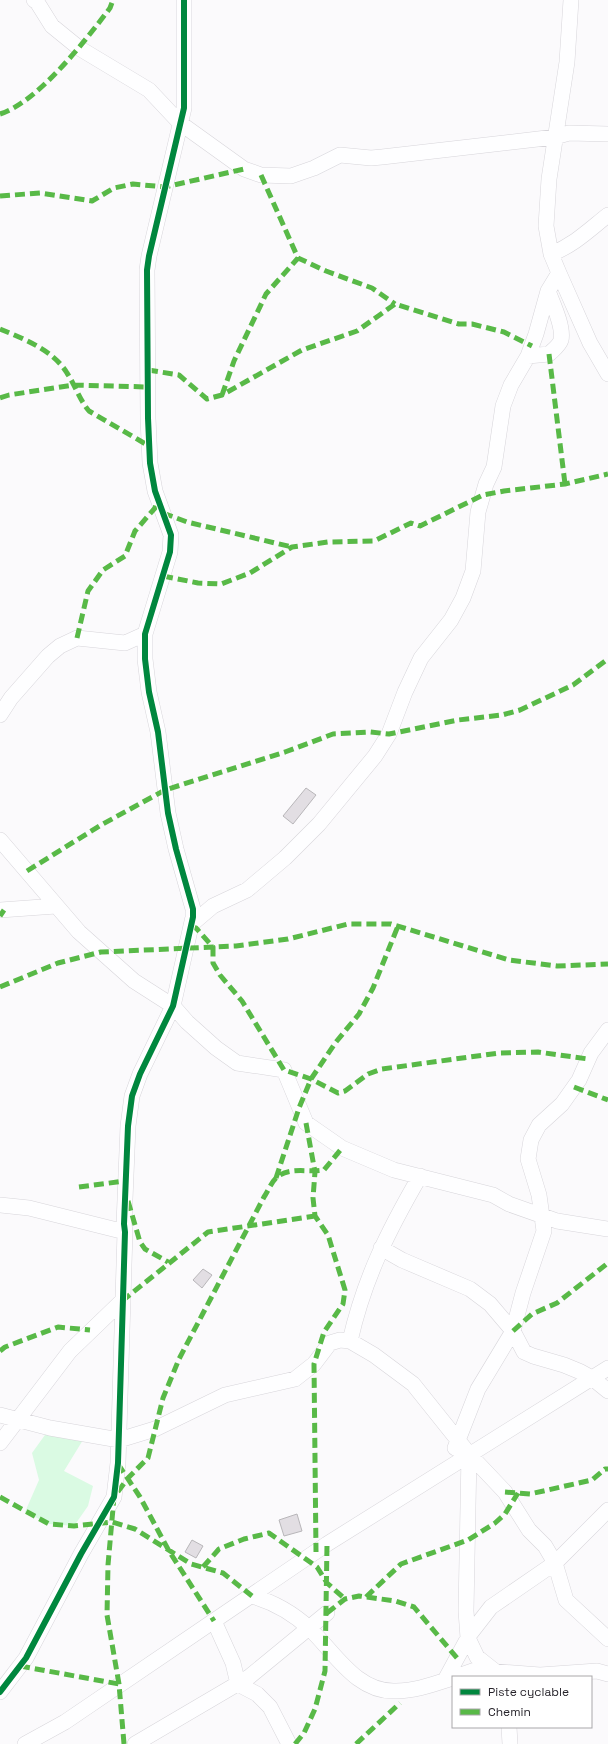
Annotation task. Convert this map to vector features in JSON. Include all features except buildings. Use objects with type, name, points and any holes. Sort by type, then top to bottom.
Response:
[{"type":"street","points":[[34,0],[37,2],[52,26],[79,48],[149,90],[180,123],[244,169],[261,175],[291,176],[314,168],[340,155],[371,158],[555,137],[569,133],[608,134]]},
{"type":"street","points":[[0,1692],[26,1658],[81,1554],[114,1497],[119,1440],[128,1126],[132,1096],[140,1074],[172,1006],[185,949],[193,923],[192,910],[168,813],[159,738],[149,692],[145,659],[145,634],[170,552],[171,535],[155,491],[150,463],[148,418],[148,270],[149,256],[184,108],[184,0]]},
{"type":"street","points":[[571,0],[567,62],[547,194],[546,226],[551,254],[590,343],[608,374]]},
{"type":"street","points":[[551,254],[576,242],[608,215]]},
{"type":"street","points":[[193,923],[213,906],[247,890],[285,858],[319,824],[375,756],[389,734],[405,692],[421,658],[451,620],[463,598],[473,571],[478,512],[486,484],[494,467],[503,406],[511,385],[528,356],[548,292],[559,273]]},
{"type":"street","points":[[528,356],[549,354],[558,345],[561,339],[556,312],[548,292]]},
{"type":"street","points":[[0,715],[11,698],[48,656],[60,646],[77,638],[125,643],[145,634]]},
{"type":"street","points":[[0,840],[79,932],[134,981],[172,1006],[187,1022],[216,1048],[238,1063],[284,1070],[306,1123],[342,1148],[394,1170],[493,1195],[509,1204],[557,1221],[608,1229]]},
{"type":"street","points":[[0,910],[56,906]]},
{"type":"street","points":[[445,1470],[459,1441],[478,1389],[513,1331],[523,1292],[544,1231],[538,1195],[528,1159],[532,1140],[539,1125],[562,1104],[579,1080],[591,1053],[608,1030]]},
{"type":"street","points":[[350,1341],[356,1314],[368,1276],[397,1216],[420,1176]]},
{"type":"street","points":[[0,1205],[29,1208],[125,1232]]},
{"type":"street","points":[[381,1248],[402,1260],[470,1289],[490,1304],[513,1331],[524,1352],[564,1365],[592,1378],[608,1391]]},
{"type":"street","points":[[0,1443],[70,1351],[122,1301]]},
{"type":"street","points":[[0,1415],[50,1428],[119,1440],[155,1429],[226,1395],[295,1379],[314,1364],[330,1343],[340,1340],[350,1341],[374,1355],[413,1384],[469,1454],[505,1492],[529,1530],[545,1546],[555,1563],[566,1600],[608,1639]]},
{"type":"street","points":[[25,1744],[65,1722],[327,1544],[419,1488],[469,1454],[608,1368]]},
{"type":"street","points":[[469,1454],[466,1611],[468,1638],[477,1657],[497,1675]]},
{"type":"street","points":[[252,1596],[268,1601],[310,1629],[349,1671],[368,1686],[395,1692],[425,1687],[451,1678],[468,1638],[491,1607],[555,1563],[608,1510]]},
{"type":"street","points":[[135,1744],[249,1677],[327,1614]]},
{"type":"street","points":[[214,1621],[233,1663],[238,1684],[257,1694],[270,1707],[289,1744]]},
{"type":"street","points":[[457,1676],[475,1670],[497,1675],[540,1675],[597,1671],[608,1674]]},
{"type":"street","points":[[509,1728],[510,1744]]},
{"type":"green space","points":[[50,1428],[86,1435],[64,1471],[93,1486],[88,1506],[74,1526],[49,1524],[25,1512],[39,1480],[32,1453]]},
{"type":"marked path","points":[[0,114],[15,107],[45,84],[75,52],[110,8],[113,0]]},
{"type":"marked path","points":[[0,196],[40,193],[92,201],[114,188],[133,184],[165,187],[244,169]]},
{"type":"marked path","points":[[261,175],[298,258],[326,271],[372,288],[395,304]]},
{"type":"marked path","points":[[222,395],[234,361],[266,294],[298,258]]},
{"type":"marked path","points":[[148,370],[179,375],[207,399],[222,395],[302,350],[357,331],[395,304],[459,324],[472,324],[504,332],[532,346]]},
{"type":"marked path","points":[[0,329],[37,346],[54,358],[67,373],[82,402],[89,411],[149,446]]},
{"type":"marked path","points":[[549,354],[565,484]]},
{"type":"marked path","points":[[0,398],[9,395],[73,385],[148,387]]},
{"type":"marked path","points":[[163,576],[198,583],[221,584],[250,573],[292,547],[328,542],[374,541],[411,523],[420,526],[483,495],[565,484],[608,474]]},
{"type":"marked path","points":[[77,638],[88,591],[103,570],[125,556],[135,531],[155,508],[157,500]]},
{"type":"marked path","points":[[163,513],[187,522],[292,547]]},
{"type":"marked path","points":[[27,871],[101,825],[165,790],[285,752],[333,734],[370,732],[389,734],[458,720],[502,715],[520,710],[573,685],[608,659]]},
{"type":"marked path","points":[[0,916],[4,910]]},
{"type":"marked path","points":[[0,987],[58,963],[101,952],[236,946],[288,939],[348,924],[391,924],[509,960],[557,966],[608,964]]},
{"type":"marked path","points":[[276,1178],[299,1108],[311,1079],[336,1042],[359,1014],[373,988],[398,926]]},
{"type":"marked path","points":[[191,927],[196,928],[213,947],[213,963],[220,975],[242,1001],[284,1070],[311,1079],[338,1093],[345,1091],[368,1074],[382,1069],[499,1053],[538,1052],[588,1059]]},
{"type":"marked path","points":[[574,1087],[608,1100]]},
{"type":"marked path","points":[[306,1123],[315,1172],[313,1198],[315,1216],[328,1235],[345,1290],[343,1304],[324,1332],[314,1364],[316,1552]]},
{"type":"marked path","points":[[124,1744],[119,1684],[107,1615],[108,1565],[114,1497],[128,1478],[148,1458],[163,1398],[179,1359],[273,1182],[281,1174],[287,1172],[324,1170],[342,1148]]},
{"type":"marked path","points":[[79,1187],[125,1181]]},
{"type":"marked path","points":[[128,1201],[140,1242],[145,1249],[168,1262]]},
{"type":"marked path","points":[[122,1301],[208,1232],[315,1216]]},
{"type":"marked path","points":[[513,1331],[532,1314],[557,1303],[608,1263]]},
{"type":"marked path","points":[[0,1351],[5,1347],[58,1327],[90,1330]]},
{"type":"marked path","points":[[118,1464],[140,1497],[169,1551],[214,1621]]},
{"type":"marked path","points":[[505,1492],[530,1494],[592,1480],[605,1469],[608,1469]]},
{"type":"marked path","points":[[366,1597],[401,1564],[468,1540],[495,1523],[505,1514],[518,1493]]},
{"type":"marked path","points":[[0,1497],[49,1524],[74,1526],[112,1522],[135,1529],[191,1564],[223,1573],[252,1596]]},
{"type":"marked path","points":[[203,1567],[219,1549],[244,1539],[269,1533],[317,1567],[327,1583],[345,1599]]},
{"type":"marked path","points":[[295,1744],[304,1733],[315,1709],[325,1671],[327,1544]]},
{"type":"marked path","points":[[327,1613],[345,1599],[359,1596],[395,1601],[414,1607],[457,1658]]},
{"type":"marked path","points":[[20,1666],[119,1684]]},
{"type":"marked path","points":[[356,1744],[400,1703]]},
{"type":"cycle path","points":[[0,1692],[26,1658],[81,1554],[114,1497],[118,1463],[128,1126],[132,1096],[140,1074],[173,1006],[193,917],[193,909],[176,849],[168,813],[158,732],[149,692],[145,659],[145,634],[170,552],[171,535],[155,491],[150,463],[148,418],[147,270],[184,108],[184,0]]}]
